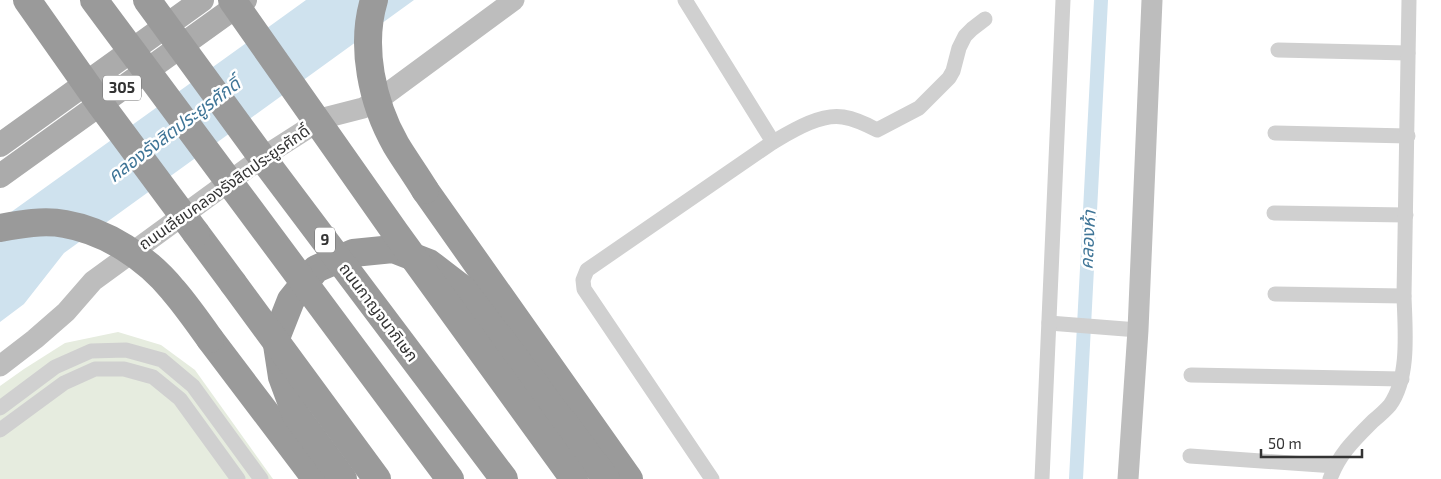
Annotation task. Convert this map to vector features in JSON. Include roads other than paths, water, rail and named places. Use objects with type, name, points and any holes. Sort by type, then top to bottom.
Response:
[{"type":"highway","points":[[7,0],[102,105]]},
{"type":"highway","points":[[27,0],[377,479]]},
{"type":"highway","points":[[94,0],[450,479]]},
{"type":"highway","name":"ถนนกาญจนาภิเษก","points":[[147,0],[504,479]]},
{"type":"highway","points":[[232,0],[394,232],[574,479]]},
{"type":"highway","points":[[236,0],[251,26]]},
{"type":"highway","points":[[374,0],[368,30],[370,67],[377,102],[395,144],[629,479]]},
{"type":"highway","points":[[0,228],[27,223],[63,224],[93,231],[144,261],[173,289],[316,479]]},
{"type":"highway","points":[[343,479],[296,415],[282,377],[276,338],[291,300],[316,269],[353,253],[393,249],[429,263],[463,288],[606,479]]},
{"type":"main road","name":"305","points":[[0,145],[202,0]]},
{"type":"main road","name":"305","points":[[0,176],[245,0]]},
{"type":"street","name":"ถนนเลียบคลองรังสิตประยูรศักดิ์","points":[[0,366],[66,312],[93,281],[263,157],[324,118],[363,108],[385,95],[514,0]]},
{"type":"street","points":[[685,0],[773,142]]},
{"type":"street","points":[[1042,479],[1046,407],[1054,324],[1063,0]]},
{"type":"street","points":[[1128,479],[1134,329],[1152,0]]},
{"type":"street","points":[[1190,456],[1333,472],[1343,452],[1389,407],[1395,397],[1402,379],[1405,339],[1404,296],[1409,0]]},
{"type":"street","points":[[712,479],[584,289],[587,270],[773,142],[798,128],[823,118],[841,116],[856,120],[877,130],[919,108],[949,78],[965,36],[972,28],[985,20]]},
{"type":"street","points":[[1278,50],[1408,53]]},
{"type":"street","points":[[1274,133],[1408,136]]},
{"type":"street","points":[[1274,214],[1406,215]]},
{"type":"street","points":[[1275,294],[1404,296]]},
{"type":"street","points":[[1054,324],[1134,329]]},
{"type":"street","points":[[0,408],[55,367],[91,351],[126,350],[162,360],[193,386],[261,479]]},
{"type":"street","points":[[0,430],[64,383],[95,369],[124,369],[153,376],[180,399],[238,479]]},
{"type":"street","points":[[1192,374],[1402,379]]},
{"type":"water","name":"คลองรังสิตประยูรศักดิ์","points":[[306,0],[414,0],[64,253],[24,304],[0,322],[0,220]]},
{"type":"waterway","name":"คลองห้า","points":[[1076,479],[1101,0]]}]
